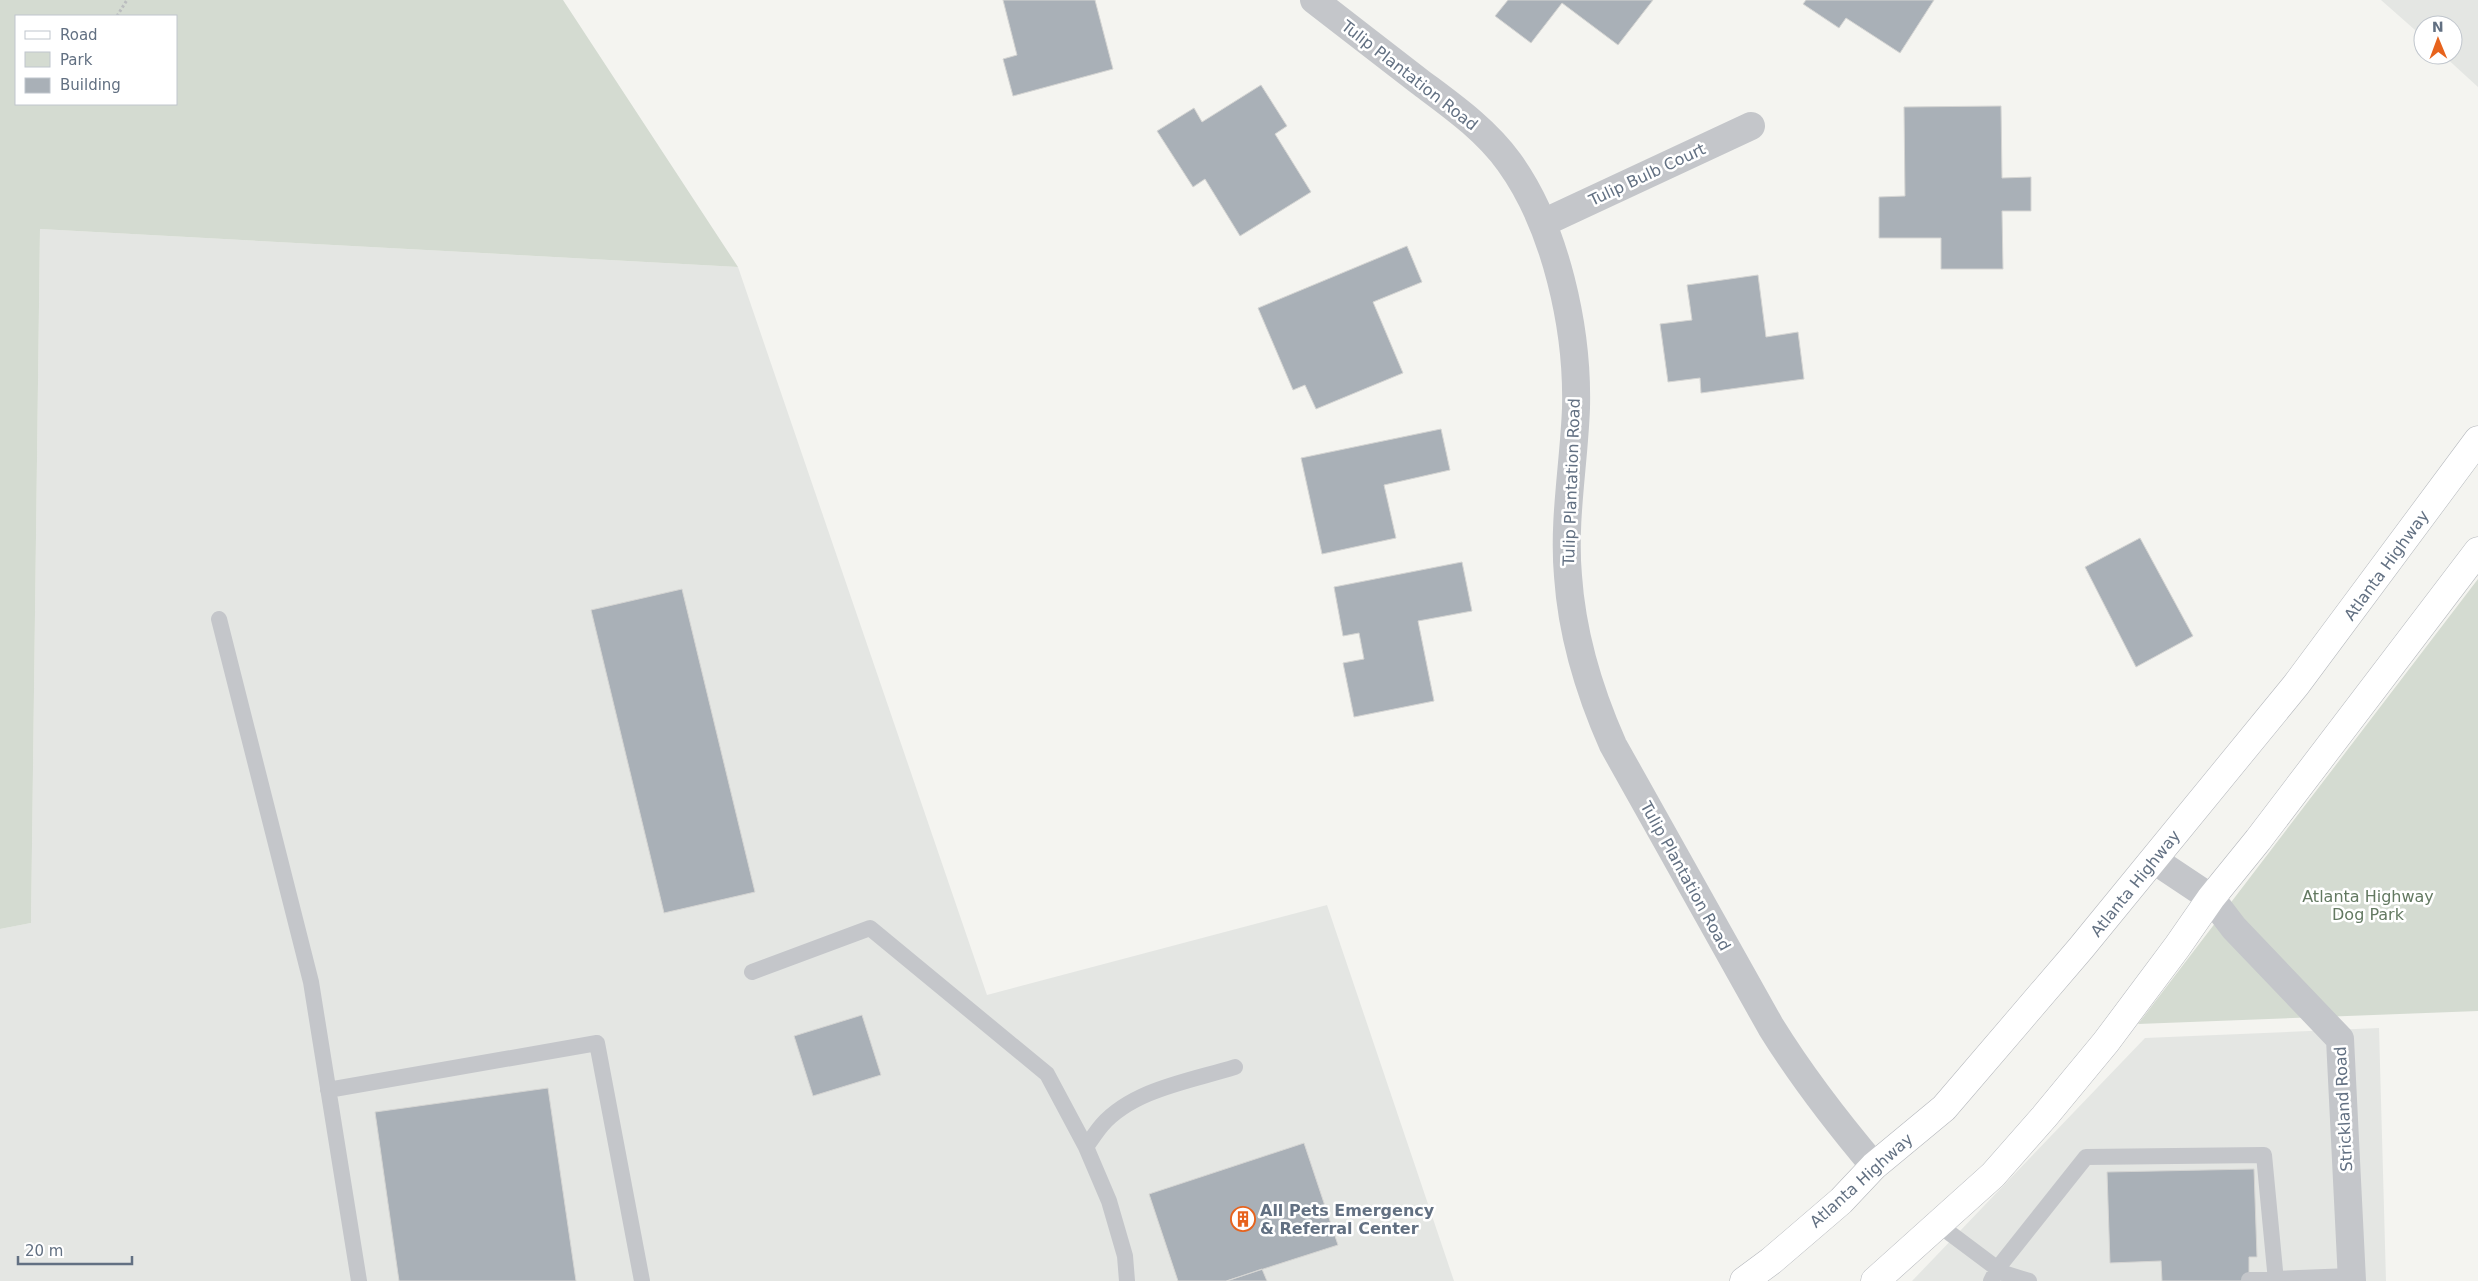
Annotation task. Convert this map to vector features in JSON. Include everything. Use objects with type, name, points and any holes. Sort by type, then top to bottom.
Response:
[{"type":"main road","name":"Atlanta Highway","points":[[1744,1281],[1771,1261],[1841,1200],[1874,1166],[1944,1108],[2154,860],[2296,685],[2478,440]]},
{"type":"main road","points":[[1875,1281],[1994,1175],[2050,1110],[2112,1034],[2211,898],[2258,840],[2478,551]]},
{"type":"street","name":"Tulip Plantation Road","points":[[1314,0],[1477,126],[1509,163],[1543,223],[1568,309],[1575,363],[1576,408],[1567,531],[1568,574],[1572,619],[1582,663],[1596,706],[1613,745],[1771,1027],[1798,1070],[1831,1115],[1874,1166]]},
{"type":"street","name":"Tulip Bulb Court","points":[[1543,223],[1751,126]]},
{"type":"street","name":"Strickland Road","points":[[2154,860],[2211,898],[2234,928],[2340,1039],[2351,1279]]},
{"type":"lane","points":[[219,619],[311,982],[359,1281]]},
{"type":"lane","points":[[752,972],[870,928],[1047,1074],[1086,1147],[1109,1201],[1125,1256],[1127,1281]]},
{"type":"lane","points":[[328,1090],[597,1044],[642,1281]]},
{"type":"lane","points":[[1086,1147],[1102,1124],[1140,1096],[1235,1067]]},
{"type":"lane","points":[[1994,1275],[2086,1157],[2264,1155],[2276,1280]]},
{"type":"lane","points":[[1939,1225],[1994,1275],[2002,1274],[2029,1281]]},
{"type":"lane","points":[[2249,1280],[2351,1279]]},
{"type":"path","points":[[118,15],[128,0]]},
{"type":"shaded area","points":[[2381,0],[2478,0],[2478,87],[2454,65],[2463,65],[2463,15],[2413,15],[2413,28]]},
{"type":"shaded area","points":[[40,229],[738,267],[987,995],[1327,905],[1454,1281],[0,1281],[0,929],[31,923]]},
{"type":"shaded area","points":[[2379,1028],[2386,1281],[1912,1281],[2145,1038]]},
{"type":"green space","points":[[0,0],[563,0],[738,267],[40,229],[31,923],[0,929]]},
{"type":"green space","name":"Atlanta Highway Dog Park","points":[[2478,579],[2478,1011],[2138,1024]]},
{"type":"building","points":[[1003,0],[1095,0],[1113,69],[1013,96],[1003,59],[1017,55]]},
{"type":"building","points":[[1508,0],[1653,0],[1618,45],[1562,3],[1531,43],[1495,16]]},
{"type":"building","points":[[1806,0],[1934,0],[1900,53],[1846,18],[1839,28],[1803,4]]},
{"type":"building","points":[[1261,85],[1287,126],[1275,134],[1311,192],[1240,236],[1205,179],[1193,187],[1157,131],[1194,108],[1202,122]]},
{"type":"building","points":[[2001,106],[2002,178],[2031,177],[2031,211],[2002,211],[2003,269],[1941,269],[1941,238],[1879,238],[1879,197],[1905,196],[1904,107]]},
{"type":"building","points":[[1407,246],[1422,282],[1373,302],[1403,373],[1316,409],[1305,385],[1293,390],[1258,308]]},
{"type":"building","points":[[1758,275],[1766,337],[1798,332],[1804,379],[1701,393],[1700,378],[1668,382],[1660,324],[1692,320],[1687,285]]},
{"type":"building","points":[[1441,429],[1450,470],[1384,485],[1396,538],[1322,554],[1301,458]]},
{"type":"building","points":[[2140,538],[2193,636],[2136,667],[2085,567]]},
{"type":"building","points":[[1462,562],[1472,611],[1418,621],[1434,701],[1354,717],[1343,663],[1364,659],[1359,633],[1343,636],[1334,587]]},
{"type":"building","points":[[682,589],[755,892],[664,913],[591,610]]},
{"type":"building","points":[[862,1015],[881,1075],[813,1096],[794,1036]]},
{"type":"building","points":[[548,1088],[576,1281],[399,1281],[375,1112]]},
{"type":"building","name":"All Pets Emergency & Referral Center","points":[[1304,1143],[1338,1245],[1226,1281],[1178,1281],[1149,1194]]},
{"type":"building","points":[[2254,1169],[2257,1257],[2249,1257],[2249,1281],[2162,1281],[2161,1261],[2110,1263],[2107,1172]]},
{"type":"building","points":[[1262,1269],[1267,1281],[1227,1281]]},
{"type":"place","name":"All Pets Emergency & Referral Center","points":[[1243,1219]]}]
